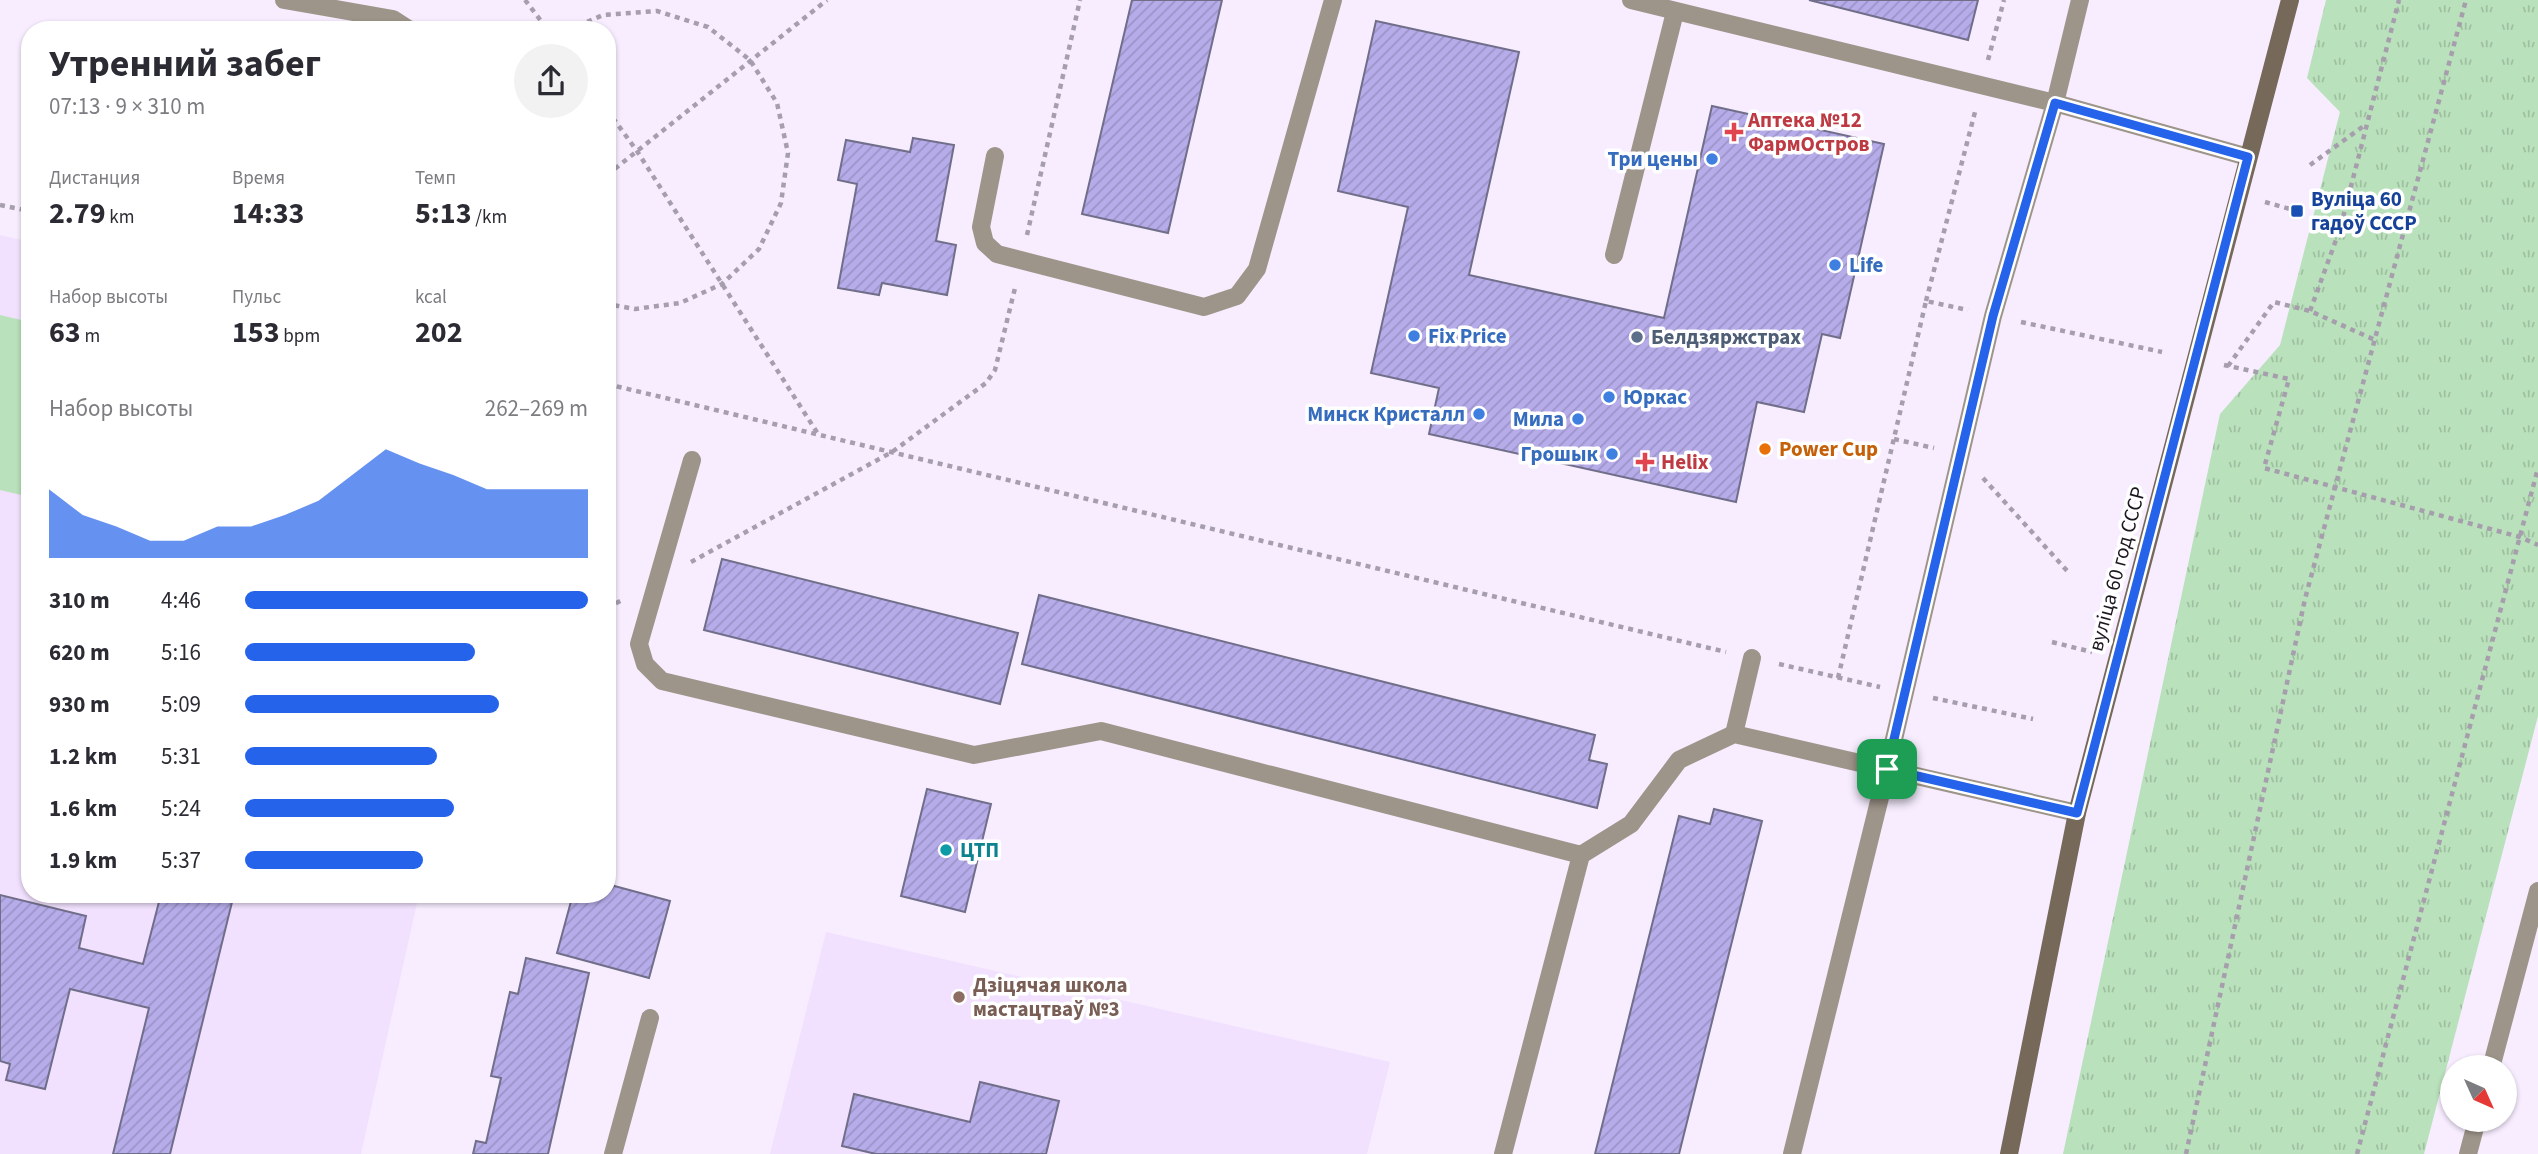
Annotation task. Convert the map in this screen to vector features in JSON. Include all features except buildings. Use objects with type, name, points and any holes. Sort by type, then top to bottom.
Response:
[{"type":"main road","name":"вуліца 60 год СССР","points":[[2009,1154],[2077,813],[2290,0]]},
{"type":"street","points":[[284,0],[396,21]]},
{"type":"street","points":[[995,156],[981,227],[985,243],[997,254],[1204,307],[1237,296],[1257,269],[1333,0]]},
{"type":"street","points":[[1631,0],[2055,103],[2248,157]]},
{"type":"street","points":[[1792,1154],[1887,769],[1993,316],[2055,103],[2080,0]]},
{"type":"street","points":[[1614,255],[1675,12]]},
{"type":"street","points":[[692,460],[639,644],[645,664],[662,681],[974,755],[1101,731],[1581,855]]},
{"type":"street","points":[[1734,734],[1752,658]]},
{"type":"street","points":[[1503,1154],[1581,855],[1631,824],[1679,760],[1734,734],[2077,813]]},
{"type":"street","points":[[2494,1055],[2538,891]]},
{"type":"street","points":[[613,1154],[650,1018]]},
{"type":"street","points":[[2468,1154],[2474,1132]]},
{"type":"path","points":[[525,0],[541,21]]},
{"type":"path","points":[[616,168],[827,0]]},
{"type":"path","points":[[616,603],[892,452],[986,383],[995,370],[1080,0]]},
{"type":"path","points":[[1926,301],[2004,0]]},
{"type":"path","points":[[2310,311],[2340,229],[2399,0]]},
{"type":"path","points":[[2186,1154],[2305,599],[2466,0]]},
{"type":"path","points":[[589,21],[603,15],[657,11],[709,27],[750,60],[777,103],[788,153],[782,203],[759,249],[722,284],[680,303],[635,309],[616,306]]},
{"type":"path","points":[[616,122],[819,435]]},
{"type":"path","points":[[2310,165],[2365,124]]},
{"type":"path","points":[[0,205],[21,209]]},
{"type":"path","points":[[2228,366],[2274,302],[2310,311],[2375,340]]},
{"type":"path","points":[[2217,363],[2289,379],[2264,468],[2520,537],[2538,545]]},
{"type":"path","points":[[616,386],[1838,678]]},
{"type":"path","points":[[1894,439],[1934,448],[1982,476],[2070,574]]},
{"type":"path","points":[[2357,1154],[2538,468]]},
{"type":"path","points":[[2052,642],[2117,659]]},
{"type":"shaded area","points":[[0,235],[21,240],[21,903],[417,903],[361,1154],[0,1154]]},
{"type":"shaded area","name":"Дзіцячая школа мастацтваў №3","points":[[826,932],[1390,1062],[1367,1154],[770,1154]]},
{"type":"green space","points":[[2326,0],[2538,0],[2538,716],[2450,1055],[2440,1055],[2440,1093],[2424,1154],[2063,1154],[2220,414],[2280,345],[2340,112],[2307,78]]},
{"type":"green space","points":[[0,315],[21,320],[21,495],[0,490]]},
{"type":"place","name":"Аптека №12 ФармОстров","points":[[1734,132]]},
{"type":"place","name":"Три цены","points":[[1712,159]]},
{"type":"place","name":"Вуліца 60 гадоў СССР","points":[[2297,211]]},
{"type":"place","name":"Life","points":[[1835,265]]},
{"type":"place","name":"Fix Price","points":[[1414,336]]},
{"type":"place","name":"Белдзяржстрах","points":[[1637,337]]},
{"type":"place","name":"Юркас","points":[[1609,397]]},
{"type":"place","name":"Минск Кристалл","points":[[1479,414]]},
{"type":"place","name":"Мила","points":[[1578,419]]},
{"type":"place","name":"Power Cup","points":[[1765,449]]},
{"type":"place","name":"Грошык","points":[[1612,454]]},
{"type":"place","name":"Helix","points":[[1645,462]]},
{"type":"place","name":"ЦТП","points":[[946,850]]},
{"type":"place","name":"Дзіцячая школа мастацтваў №3","points":[[959,997]]},
{"type":"route","points":[[2055,103],[2248,157],[2077,813],[1887,769],[1993,316],[2055,103]]}]
